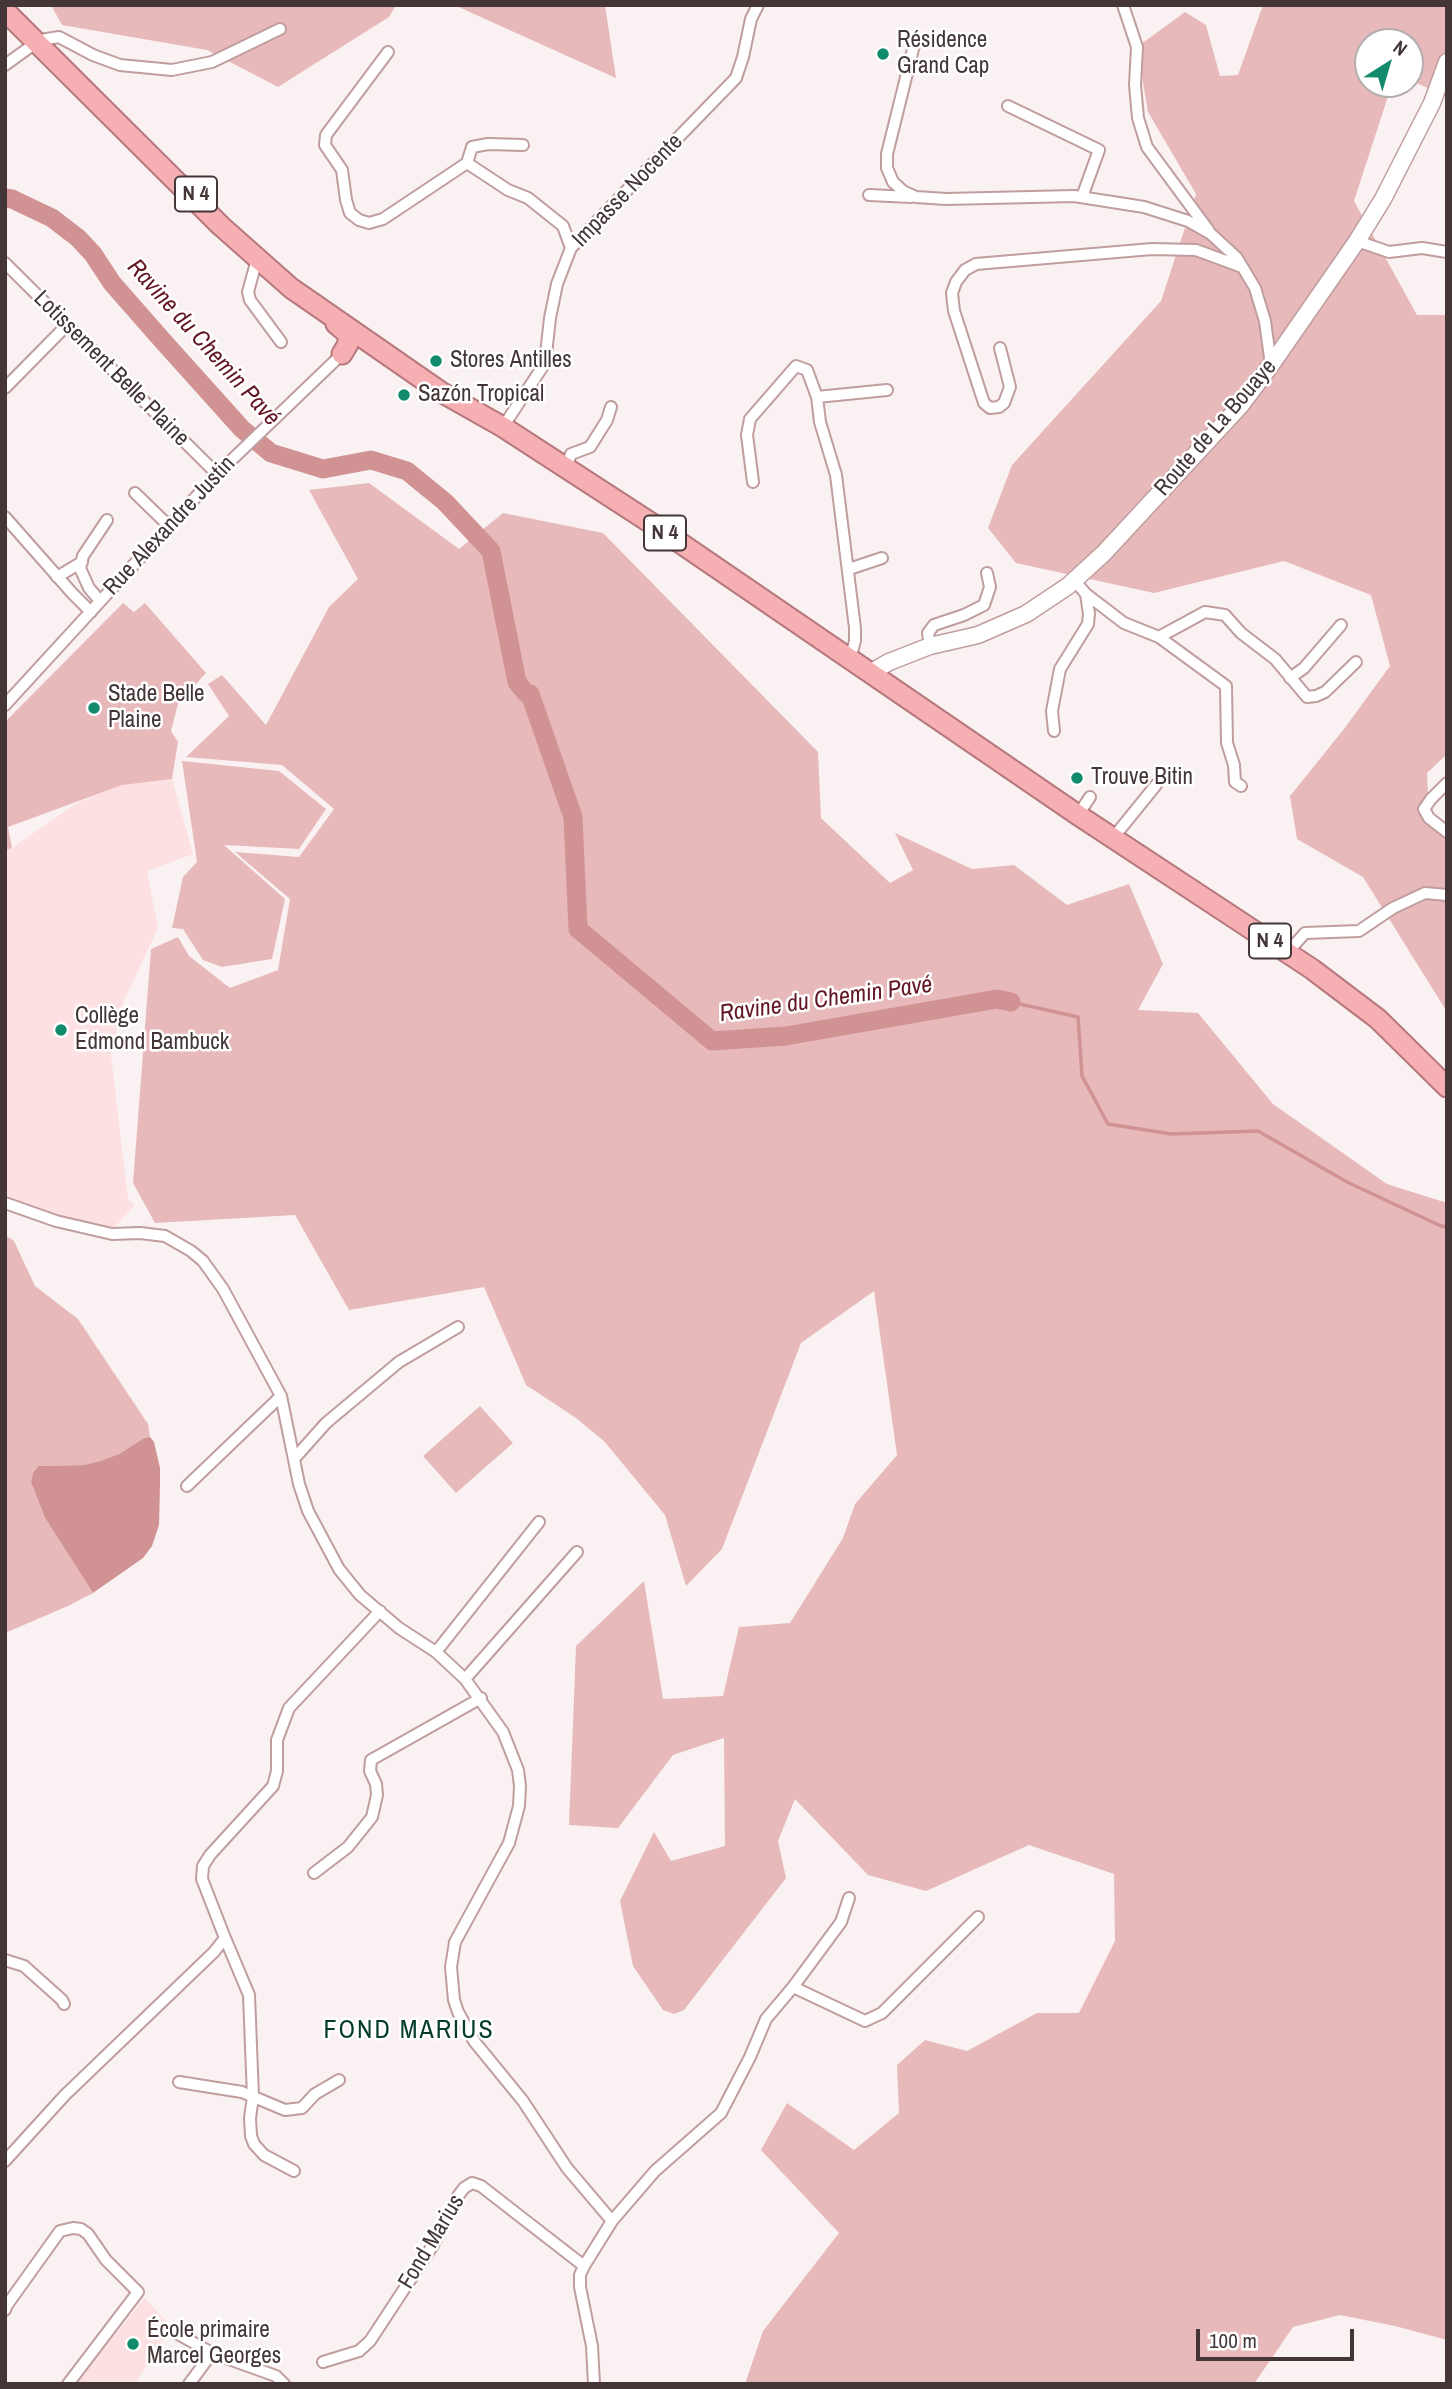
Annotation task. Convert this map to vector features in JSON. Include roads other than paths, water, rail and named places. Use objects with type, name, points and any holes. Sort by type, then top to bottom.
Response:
[{"type":"highway","name":"N 4","points":[[6,5],[211,216],[257,259],[315,304],[387,356],[503,427],[653,525],[1078,815],[1287,953],[1378,1019],[1447,1087]]},
{"type":"highway","name":"N 4","points":[[5,11],[279,272],[477,413]]},
{"type":"highway","points":[[315,304],[317,309],[348,334],[348,344],[342,354]]},
{"type":"highway","points":[[342,354],[359,344],[381,356],[387,356]]},
{"type":"main road","name":"Route de La Bouaye","points":[[870,673],[889,662],[930,646],[978,635],[1026,614],[1074,580],[1104,554],[1241,405],[1271,365],[1357,241],[1411,146],[1432,103],[1447,62]]},
{"type":"street","name":"Impasse Nocente","points":[[503,427],[545,363],[557,284],[571,248],[736,78],[751,19],[758,5]]},
{"type":"street","points":[[1123,5],[1137,47],[1137,107],[1147,147],[1211,234],[1237,258],[1255,288],[1265,321],[1271,365]]},
{"type":"street","points":[[5,65],[39,41],[59,37],[93,55],[120,65],[172,70],[212,62],[280,29]]},
{"type":"street","points":[[914,46],[891,135],[887,168],[893,182],[903,191],[918,197]]},
{"type":"street","points":[[388,52],[326,135],[325,145],[342,170],[350,213],[359,220],[369,222],[383,219],[467,163],[471,147],[488,144],[523,145]]},
{"type":"street","points":[[1008,106],[1099,150],[1082,197]]},
{"type":"street","points":[[467,163],[508,190],[528,198],[563,226],[571,248]]},
{"type":"street","points":[[869,195],[946,199],[1082,197],[1144,207],[1188,221],[1211,234]]},
{"type":"street","points":[[1357,241],[1389,252],[1422,248],[1447,251]]},
{"type":"street","points":[[1000,348],[1010,387],[1004,403],[990,408],[984,403],[954,311],[952,293],[965,270],[976,264],[1152,248],[1196,250],[1242,267]]},
{"type":"street","points":[[257,259],[248,292],[250,300],[281,342]]},
{"type":"street","name":"Lotissement Belle Plaine","points":[[5,263],[217,474]]},
{"type":"street","points":[[5,388],[66,326]]},
{"type":"street","name":"Rue Alexandre Justin","points":[[5,705],[217,474],[342,354]]},
{"type":"street","points":[[753,482],[747,435],[750,419],[796,366],[807,370],[817,397],[820,422],[836,475],[855,628],[850,659]]},
{"type":"street","points":[[817,397],[887,390]]},
{"type":"street","points":[[566,468],[571,454],[590,447],[607,420],[611,407]]},
{"type":"street","points":[[135,493],[169,526]]},
{"type":"street","points":[[5,517],[91,612]]},
{"type":"street","points":[[100,601],[89,588],[80,568],[83,556],[107,520]]},
{"type":"street","points":[[849,569],[882,558]]},
{"type":"street","points":[[57,577],[82,562]]},
{"type":"street","points":[[930,646],[928,633],[934,625],[984,605],[990,587],[987,573]]},
{"type":"street","points":[[1074,580],[1086,594],[1124,623],[1159,637],[1226,686],[1227,743],[1234,765],[1235,782],[1241,786]]},
{"type":"street","points":[[1054,731],[1052,711],[1060,669],[1088,624],[1090,614],[1086,594]]},
{"type":"street","points":[[1159,637],[1205,611],[1225,615],[1275,660],[1307,697],[1325,692],[1356,663]]},
{"type":"street","points":[[1290,678],[1304,668],[1341,625]]},
{"type":"street","points":[[1447,783],[1424,809],[1429,818],[1447,832]]},
{"type":"street","points":[[1113,838],[1156,785]]},
{"type":"street","points":[[1078,815],[1090,797]]},
{"type":"street","points":[[1287,953],[1305,933],[1359,931],[1394,908],[1425,893],[1447,895]]},
{"type":"street","points":[[5,1203],[56,1221],[112,1234],[165,1236],[203,1261],[223,1289],[281,1396],[299,1484],[308,1511],[325,1545],[354,1588],[399,1628],[436,1652],[465,1679],[503,1732],[512,1751],[520,1786],[519,1806],[509,1843],[455,1942],[451,1967],[454,2000],[463,2023],[478,2047],[523,2101],[567,2168],[612,2221]]},
{"type":"street","points":[[295,1459],[326,1423],[399,1362],[458,1327]]},
{"type":"street","points":[[187,1486],[281,1396]]},
{"type":"street","points":[[436,1652],[539,1522]]},
{"type":"street","points":[[465,1679],[577,1552]]},
{"type":"street","points":[[294,2171],[264,2155],[251,2136],[253,2097],[249,1994],[202,1879],[203,1866],[273,1786],[277,1771],[277,1740],[289,1709],[380,1611]]},
{"type":"street","points":[[314,1873],[348,1847],[372,1817],[377,1795],[369,1764],[371,1760],[481,1698]]},
{"type":"street","points":[[594,2384],[592,2346],[580,2287],[580,2275],[584,2266],[612,2221],[655,2171],[721,2113],[766,2019],[841,1922],[849,1898]]},
{"type":"street","points":[[793,1987],[865,2021],[882,2013],[978,1917]]},
{"type":"street","points":[[5,2161],[65,2095],[205,1961],[225,1938]]},
{"type":"street","points":[[5,1960],[24,1966],[64,2004]]},
{"type":"street","points":[[179,2082],[224,2087],[285,2110],[302,2108],[315,2094],[339,2080]]},
{"type":"street","name":"Fond Marius","points":[[323,2362],[359,2351],[370,2341],[433,2245],[458,2196],[472,2183],[481,2186],[584,2266]]},
{"type":"street","points":[[5,2310],[48,2246],[65,2228],[81,2229],[88,2234],[106,2260],[138,2292],[68,2384]]},
{"type":"street","points":[[178,2334],[212,2353],[276,2376],[284,2384]]},
{"type":"street","points":[[189,2384],[212,2353]]},
{"type":"waterway","name":"Ravine du Chemin Pavé","points":[[5,198],[52,218],[78,238],[93,254],[112,283],[162,340],[242,429],[271,453],[323,469],[371,460],[407,471],[445,502],[491,551],[517,682],[530,694],[573,817],[578,929],[712,1041],[786,1036],[997,999],[1011,1002]]},
{"type":"waterway","name":"Ravine du Chemin Pavé","points":[[1011,1002],[1078,1017],[1082,1076],[1108,1124],[1171,1134],[1258,1131],[1347,1182],[1447,1227]]},
{"type":"place","name":"Résidence Grand Cap","points":[[883,54]]},
{"type":"place","name":"Stores Antilles","points":[[436,361]]},
{"type":"place","name":"Sazón Tropical","points":[[404,395]]},
{"type":"place","name":"Stade Belle Plaine","points":[[94,708]]},
{"type":"place","name":"Trouve Bitin","points":[[1077,778]]},
{"type":"place","name":"Collège Edmond Bambuck","points":[[61,1030]]},
{"type":"place","name":"École primaire Marcel Georges","points":[[133,2344]]},
{"type":"district","name":"FOND MARIUS","points":[[409,2031]]}]
